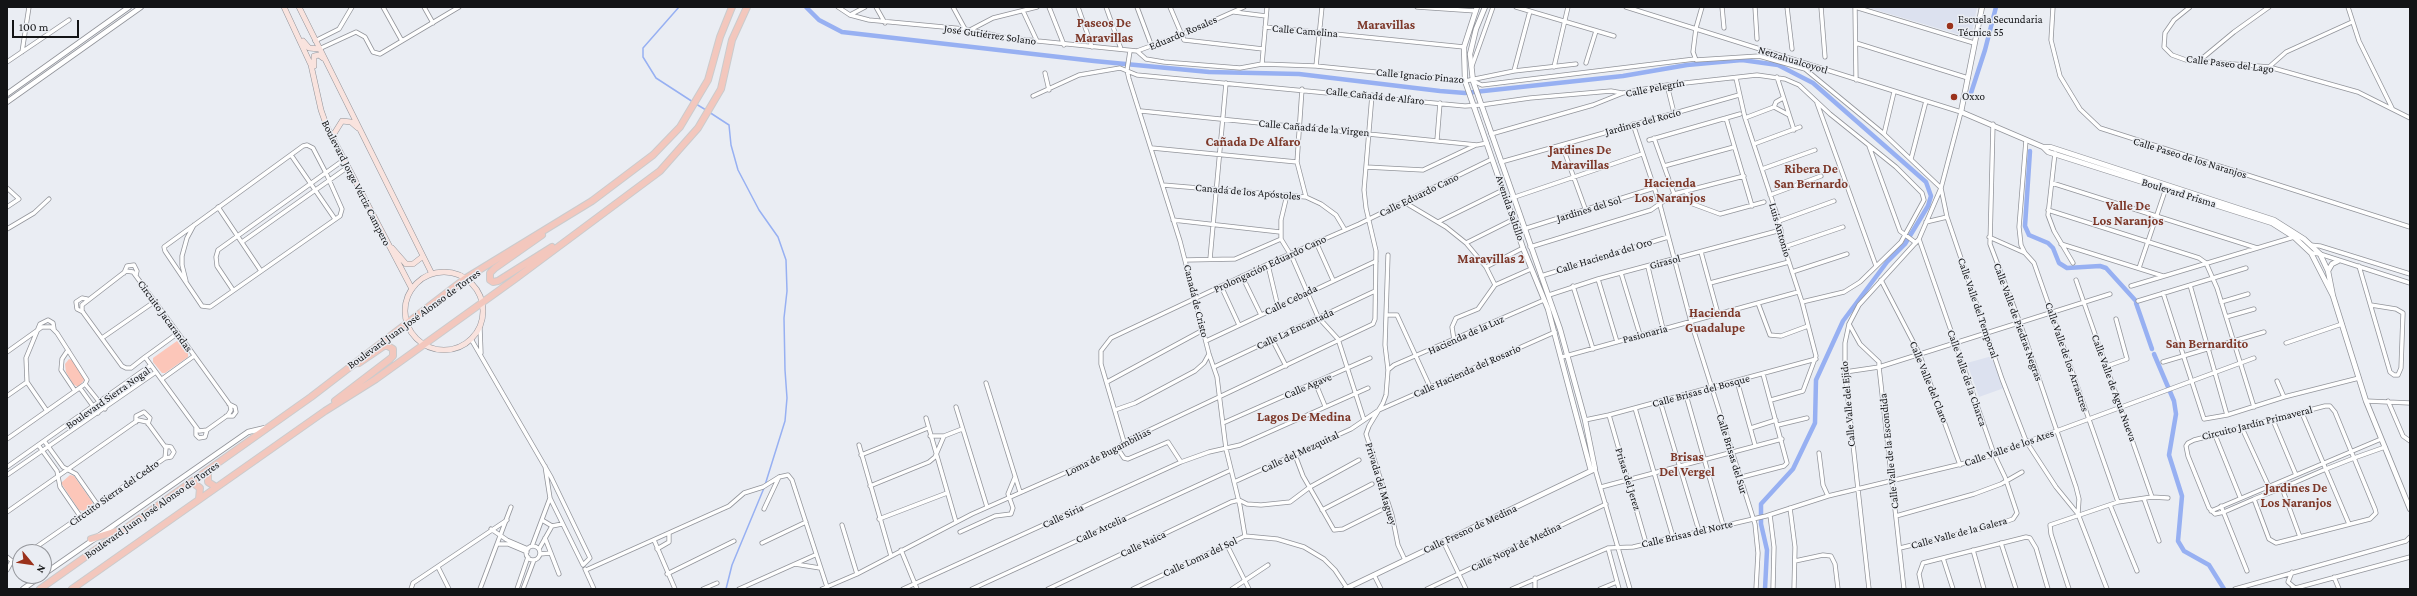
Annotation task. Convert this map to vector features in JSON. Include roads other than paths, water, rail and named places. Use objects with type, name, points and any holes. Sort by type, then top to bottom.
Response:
[{"type":"main road","name":"Boulevard Jorge Vértiz Campero","points":[[284,7],[312,69],[320,110],[332,137],[345,159],[384,238],[412,289]]},
{"type":"main road","points":[[299,7],[422,257],[432,274]]},
{"type":"main road","name":"Boulevard Juan José Alonso de Torres","points":[[40,589],[121,530],[208,471],[267,428],[466,278],[557,223],[622,181],[654,155],[680,127],[702,92],[712,72],[720,37],[732,7]]},
{"type":"main road","name":"Boulevard Juan José Alonso de Torres","points":[[72,589],[325,411],[376,379],[660,171],[689,139],[716,100],[726,72],[732,40],[747,7]]},
{"type":"main road","points":[[293,27],[298,31],[306,46],[319,49]]},
{"type":"main road","points":[[312,69],[314,56],[319,55],[325,60]]},
{"type":"main road","points":[[332,137],[339,124],[345,120],[351,122],[361,132]]},
{"type":"main road","points":[[557,223],[495,268],[490,273],[490,280],[493,282],[498,281],[551,247],[567,239]]},
{"type":"main road","points":[[384,238],[406,264],[413,264],[422,257]]},
{"type":"main road","points":[[448,272],[466,278],[476,288],[482,301],[484,315],[480,328],[471,339],[456,347],[448,349],[431,347],[423,344],[412,335],[406,322],[405,306],[412,289],[422,279],[432,274],[448,272]]},
{"type":"main road","points":[[325,411],[347,390],[390,359],[394,353],[393,349],[388,346],[384,346],[338,375]]},
{"type":"main road","points":[[208,471],[208,482],[216,487]]},
{"type":"main road","points":[[192,482],[200,488],[199,499]]},
{"type":"main road","points":[[92,539],[121,530]]},
{"type":"street","points":[[22,52],[29,7]]},
{"type":"street","points":[[7,94],[129,7]]},
{"type":"street","points":[[7,102],[141,7]]},
{"type":"street","points":[[315,41],[339,29],[352,7]]},
{"type":"street","points":[[383,7],[402,41]]},
{"type":"street","points":[[424,7],[433,22]]},
{"type":"street","points":[[319,49],[353,32],[360,32],[368,41],[373,52],[377,54],[459,7]]},
{"type":"street","name":"José Gutiérrez Solano","points":[[838,7],[850,15],[885,23],[965,29],[1064,45],[1121,49]]},
{"type":"street","points":[[850,15],[865,7]]},
{"type":"street","points":[[876,7],[885,23]]},
{"type":"street","points":[[953,7],[965,29]]},
{"type":"street","points":[[970,30],[993,18],[1037,7]]},
{"type":"street","points":[[1049,7],[1064,45]]},
{"type":"street","points":[[1078,7],[1092,48]]},
{"type":"street","points":[[1106,7],[1121,49]]},
{"type":"street","points":[[1137,7],[1152,47]]},
{"type":"street","points":[[1170,7],[1181,35],[1186,41],[1263,50]]},
{"type":"street","name":"Eduardo Rosales","points":[[1121,49],[1137,51],[1152,47],[1244,7]]},
{"type":"street","points":[[1262,64],[1267,7]]},
{"type":"street","points":[[1316,66],[1322,7]]},
{"type":"street","points":[[1417,7],[1477,9]]},
{"type":"street","name":"Avenida Saltillo","points":[[1486,7],[1474,38],[1470,54],[1473,81],[1540,276],[1549,295],[1568,356],[1585,420],[1593,470]]},
{"type":"street","points":[[1471,67],[1493,7]]},
{"type":"street","points":[[1516,7],[1614,36]]},
{"type":"street","points":[[1554,67],[1568,7]]},
{"type":"street","name":"Netzahualcoyotl","points":[[1626,7],[1961,112]]},
{"type":"street","points":[[1695,59],[1694,47],[1696,28],[1702,7]]},
{"type":"street","points":[[1722,7],[1724,28]]},
{"type":"street","points":[[1755,7],[1757,39]]},
{"type":"street","points":[[1787,7],[1792,49]]},
{"type":"street","points":[[1821,7],[1825,57]]},
{"type":"street","points":[[1856,80],[1855,7],[1974,43]]},
{"type":"street","name":"Calle Valle del Temporal","points":[[1982,7],[1961,112],[1941,188],[1947,217],[1986,332],[2026,441],[2056,487],[2078,514],[2107,589]]},
{"type":"street","name":"Calle Paseo de los Naranjos","points":[[2053,7],[2051,40],[2060,76],[2080,109],[2100,128],[2410,227]]},
{"type":"street","name":"Calle Paseo del Lago","points":[[2190,7],[2167,29],[2164,39],[2164,47],[2172,55],[2199,61],[2269,67],[2358,92],[2410,118]]},
{"type":"street","points":[[2199,61],[2234,32],[2270,7]]},
{"type":"street","points":[[2348,7],[2359,41],[2392,108]]},
{"type":"street","name":"Avenida Saltillo","points":[[1477,9],[1464,47],[1465,81],[1467,89],[1555,332],[1593,470],[1601,487],[1616,546],[1630,589]]},
{"type":"street","points":[[1023,11],[1037,41]]},
{"type":"street","points":[[1514,71],[1530,11]]},
{"type":"street","name":"Calle Camelina","points":[[1232,12],[1266,16]]},
{"type":"street","points":[[7,62],[69,20]]},
{"type":"street","points":[[2269,67],[2286,52],[2352,22]]},
{"type":"street","name":"Calle Camelina","points":[[1265,27],[1464,47]]},
{"type":"street","points":[[339,29],[342,37]]},
{"type":"street","points":[[1586,63],[1596,31]]},
{"type":"street","points":[[1856,43],[1968,78]]},
{"type":"street","points":[[1033,96],[1079,75],[1105,72],[1117,68],[1128,68],[1130,51]]},
{"type":"street","name":"Calle Ignacio Pinazo","points":[[1137,51],[1146,59],[1164,62],[1240,68],[1262,64],[1316,66],[1465,81],[1473,81],[1514,71],[1576,64]]},
{"type":"street","points":[[1473,81],[1482,85],[1695,59],[1700,61],[1753,55],[1798,66],[1819,79],[1884,134],[1941,188]]},
{"type":"street","name":"Calle Cañadá de Alfaro","points":[[1128,68],[1137,75],[1372,95],[1440,103],[1481,104],[1610,91],[1623,93]]},
{"type":"street","name":"Canadá de Cristo","points":[[1128,68],[1185,260],[1208,354],[1214,367],[1220,398],[1226,450],[1239,500],[1245,536]]},
{"type":"street","points":[[1045,74],[1048,90]]},
{"type":"street","name":"Calle Pelegrín","points":[[1491,134],[1598,103],[1623,93],[1667,85],[1756,75],[1777,77],[1799,85],[1816,102],[1896,167],[1924,196],[1922,204],[1905,237]]},
{"type":"street","points":[[1777,77],[1794,130]]},
{"type":"street","name":"Luis Antonio","points":[[1736,78],[1745,118],[1779,221],[1784,247],[1802,302],[1816,359]]},
{"type":"street","points":[[1210,259],[1226,82]]},
{"type":"street","points":[[1667,85],[1674,113]]},
{"type":"street","points":[[1302,89],[1298,127],[1297,162],[1306,197]]},
{"type":"street","points":[[1884,134],[1894,92]]},
{"type":"street","points":[[1372,95],[1364,199],[1375,242],[1375,290]]},
{"type":"street","name":"Jardines del Rocío","points":[[1502,162],[1739,95]]},
{"type":"street","points":[[1745,118],[1774,107],[1776,102],[1783,98]]},
{"type":"street","points":[[1911,159],[1926,101]]},
{"type":"street","points":[[1816,102],[1876,266]]},
{"type":"street","points":[[1437,140],[1440,103]]},
{"type":"street","points":[[1774,107],[1789,115]]},
{"type":"street","name":"Calle Cañadá de la Virgen","points":[[1141,112],[1368,133],[1477,145],[1487,144]]},
{"type":"street","name":"Boulevard Prisma","points":[[1961,112],[1993,124],[2055,152],[2274,220],[2311,245]]},
{"type":"street","points":[[1649,140],[1740,114]]},
{"type":"street","points":[[1726,118],[1752,206]]},
{"type":"street","name":"Calle Brisas del Sur","points":[[1633,124],[1660,205],[1692,322],[1738,478],[1752,519],[1758,553],[1756,589]]},
{"type":"street","name":"Calle Valle de Piedras Negras","points":[[1993,124],[1989,237],[2020,323],[2078,495],[2078,514]]},
{"type":"street","points":[[1754,144],[1800,127]]},
{"type":"street","points":[[1654,138],[1674,194]]},
{"type":"street","points":[[2025,253],[2021,245],[2019,227],[2026,140]]},
{"type":"street","points":[[1868,144],[1896,223],[1905,237],[1916,243]]},
{"type":"street","points":[[1366,167],[1423,170],[1477,145]]},
{"type":"street","points":[[1562,145],[1586,211]]},
{"type":"street","points":[[303,146],[311,147],[330,180],[342,209],[340,216],[210,307],[202,306],[165,251],[164,247],[291,155],[303,146]]},
{"type":"street","points":[[1664,166],[1734,147]]},
{"type":"street","points":[[1152,148],[1297,162]]},
{"type":"street","points":[[1762,169],[1815,150]]},
{"type":"street","points":[[2055,152],[2048,210],[2051,224],[2072,263]]},
{"type":"street","points":[[1506,200],[1642,154]]},
{"type":"street","points":[[291,155],[336,219]]},
{"type":"street","points":[[233,290],[217,266],[216,257],[224,244],[238,236],[345,159]]},
{"type":"street","name":"Calle Eduardo Cano","points":[[1345,230],[1492,159]]},
{"type":"street","points":[[242,242],[348,167]]},
{"type":"street","points":[[1530,247],[1651,210],[1674,194],[1744,176]]},
{"type":"street","points":[[1770,195],[1821,176]]},
{"type":"street","points":[[2052,183],[2258,248]]},
{"type":"street","name":"Canadá de los Apóstoles","points":[[1163,185],[1306,197],[1321,204],[1336,215],[1345,230]]},
{"type":"street","points":[[2139,268],[2166,187]]},
{"type":"street","name":"Boulevard Prisma","points":[[2166,187],[2272,223],[2305,246],[2320,246],[2410,274]]},
{"type":"street","points":[[7,188],[19,199],[7,207]]},
{"type":"street","name":"Jardines del Sol","points":[[1524,229],[1586,211],[1654,188]]},
{"type":"street","name":"Calle Valle del Ejido","points":[[1869,589],[1845,372],[1844,352],[1849,324],[1860,305],[1919,239],[1941,188]]},
{"type":"street","points":[[1438,222],[1503,190]]},
{"type":"street","points":[[1686,192],[1693,204],[1717,214],[1764,202]]},
{"type":"street","points":[[1287,195],[1280,232],[1281,239],[1290,254],[1318,317],[1338,339],[1346,370],[1364,420]]},
{"type":"street","points":[[7,229],[34,213],[49,199]]},
{"type":"street","points":[[1779,221],[1834,201]]},
{"type":"street","points":[[1404,202],[1438,222],[1466,243],[1486,267],[1495,285]]},
{"type":"street","points":[[218,207],[261,271]]},
{"type":"street","points":[[2048,210],[2200,258],[2206,263],[2213,278],[2254,407]]},
{"type":"street","points":[[1926,222],[1947,217]]},
{"type":"street","points":[[1466,243],[1514,219]]},
{"type":"street","points":[[1173,220],[1213,223],[1280,232]]},
{"type":"street","points":[[187,284],[182,266],[182,256],[187,238],[194,224]]},
{"type":"street","points":[[1784,247],[1843,227]]},
{"type":"street","name":"Prolongación Eduardo Cano","points":[[1107,382],[1102,364],[1101,352],[1111,338],[1242,276],[1345,230]]},
{"type":"street","name":"Girasol","points":[[1549,295],[1573,286],[1781,230]]},
{"type":"street","name":"Calle Hacienda del Oro","points":[[1540,276],[1668,237]]},
{"type":"street","points":[[1802,302],[1848,290],[1876,266],[1905,237]]},
{"type":"street","points":[[1989,237],[2025,253]]},
{"type":"street","points":[[2130,286],[2294,237]]},
{"type":"street","points":[[1185,260],[1227,260],[1242,257],[1281,239]]},
{"type":"street","name":"Calle Valle de la Charca","points":[[1919,239],[1994,454],[2006,481],[2017,515]]},
{"type":"street","points":[[1316,242],[1333,280]]},
{"type":"street","points":[[2061,244],[2164,276]]},
{"type":"street","points":[[2311,245],[2320,254],[2328,271],[2333,296],[2366,401],[2410,509]]},
{"type":"street","points":[[2305,246],[2311,253],[2333,296]]},
{"type":"street","points":[[1486,267],[1524,248]]},
{"type":"street","points":[[1701,252],[1718,314]]},
{"type":"street","name":"Calle Valle de los Arrastres","points":[[2025,253],[2034,263],[2118,502]]},
{"type":"street","points":[[2311,253],[2320,254],[2410,283]]},
{"type":"street","points":[[1792,272],[1847,254]]},
{"type":"street","points":[[1379,410],[1386,395],[1388,370],[1385,345],[1388,255]]},
{"type":"street","name":"Calle Cebada","points":[[1206,341],[1307,292],[1376,261]]},
{"type":"street","points":[[2328,271],[2332,264],[2338,261]]},
{"type":"street","points":[[1710,283],[1789,262]]},
{"type":"street","points":[[124,273],[126,266],[134,265],[137,268],[136,276]]},
{"type":"street","points":[[1268,265],[1278,307]]},
{"type":"street","points":[[2359,266],[2390,372],[2394,375],[2398,375],[2401,368],[2403,313],[2396,309],[2371,305]]},
{"type":"street","points":[[1648,267],[1663,329]]},
{"type":"street","points":[[2138,300],[2246,268]]},
{"type":"street","points":[[1454,340],[1452,327],[1456,318],[1478,309],[1495,285],[1532,269]]},
{"type":"street","name":"Circuito Jacarandas","points":[[83,312],[76,309],[76,302],[82,298],[87,299],[124,273],[131,271],[229,404],[231,410],[226,416],[207,430]]},
{"type":"street","points":[[1621,273],[1640,335]]},
{"type":"street","points":[[1242,276],[1261,315]]},
{"type":"street","points":[[1598,279],[1617,342]]},
{"type":"street","name":"Calle Valle del Claro","points":[[1881,280],[1919,353],[1960,465]]},
{"type":"street","name":"Calle Valle de Agua Nueva","points":[[2076,280],[2152,497]]},
{"type":"street","points":[[2190,285],[2227,415]]},
{"type":"street","points":[[1221,286],[1238,325]]},
{"type":"street","points":[[1573,286],[1593,349]]},
{"type":"street","name":"Calle La Encantada","points":[[1214,367],[1375,290]]},
{"type":"street","name":"Loma de Bugambilias","points":[[822,589],[857,574],[987,507],[1118,449],[1124,442],[1220,398],[1338,339],[1373,324],[1375,319],[1375,290]]},
{"type":"street","name":"Pasionaria","points":[[1562,357],[1798,292]]},
{"type":"street","points":[[2163,293],[2204,419],[2227,415],[2284,397],[2359,378]]},
{"type":"street","points":[[1845,372],[1880,367],[1919,353],[2110,294]]},
{"type":"street","points":[[2221,302],[2248,294]]},
{"type":"street","points":[[87,299],[82,305],[83,312],[124,368],[131,368],[178,333]]},
{"type":"street","name":"Hacienda de la Luz","points":[[1388,370],[1394,365],[1544,300]]},
{"type":"street","points":[[102,338],[154,302]]},
{"type":"street","points":[[1758,303],[1770,335],[1781,336],[1808,326]]},
{"type":"street","points":[[2226,317],[2254,309]]},
{"type":"street","points":[[1386,315],[1397,315],[1430,387]]},
{"type":"street","points":[[2107,366],[2127,359],[2116,319]]},
{"type":"street","points":[[1849,324],[1860,344],[1877,360],[1880,367]]},
{"type":"street","points":[[2286,343],[2342,324]]},
{"type":"street","points":[[7,352],[39,329],[47,326],[54,329],[86,378],[85,384],[80,388],[7,439]]},
{"type":"street","points":[[480,328],[482,358]]},
{"type":"street","points":[[39,329],[28,351],[26,366],[27,382],[47,411]]},
{"type":"street","points":[[1124,442],[1107,382],[1203,330]]},
{"type":"street","name":"Calle Hacienda del Rosario","points":[[1364,420],[1379,410],[1555,332]]},
{"type":"street","points":[[2163,362],[2264,332]]},
{"type":"street","points":[[471,339],[545,466],[590,558],[583,565]]},
{"type":"street","points":[[1272,339],[1286,366]]},
{"type":"street","points":[[68,350],[62,359],[61,370],[75,391]]},
{"type":"street","points":[[1115,410],[1135,403],[1195,371],[1204,363],[1208,354]]},
{"type":"street","points":[[162,379],[194,356]]},
{"type":"street","points":[[145,357],[151,365]]},
{"type":"street","name":"Calle Agave","points":[[1223,423],[1315,382],[1346,370],[1370,358]]},
{"type":"street","name":"Calle Valle de los Ates","points":[[1758,518],[1857,488],[1960,465],[2121,408],[2254,358]]},
{"type":"street","points":[[1771,400],[1802,392],[1816,359]]},
{"type":"street","name":"Calle Brisas del Bosque","points":[[1585,420],[1686,395],[1816,359]]},
{"type":"street","name":"Boulevard Sierra Nogal","points":[[7,467],[46,442],[151,365],[156,372],[50,448],[7,475]]},
{"type":"street","name":"Calle Valle de la Escondida","points":[[1880,367],[1891,480],[1904,589]]},
{"type":"street","points":[[156,372],[196,428],[201,432],[207,430]]},
{"type":"street","points":[[1738,478],[1784,466],[1787,459],[1763,374]]},
{"type":"street","points":[[136,377],[140,384]]},
{"type":"street","points":[[1737,381],[1755,445]]},
{"type":"street","points":[[2277,381],[2284,397]]},
{"type":"street","points":[[7,396],[27,382]]},
{"type":"street","points":[[1315,382],[1326,406]]},
{"type":"street","points":[[986,383],[1020,492]]},
{"type":"street","points":[[85,384],[105,408]]},
{"type":"street","points":[[126,384],[131,390]]},
{"type":"street","points":[[80,388],[98,413]]},
{"type":"street","name":"Calle Siria","points":[[903,589],[1180,462],[1209,452],[1226,450],[1257,438],[1368,388]]},
{"type":"street","points":[[1686,395],[1723,525]]},
{"type":"street","points":[[1660,401],[1699,531]]},
{"type":"street","points":[[2366,401],[2410,403]]},
{"type":"street","points":[[2388,401],[2403,436],[2410,441]]},
{"type":"street","name":"Circuito Jardín Primaveral","points":[[2212,512],[2188,456],[2186,446],[2194,440],[2325,406],[2330,406],[2335,412],[2351,451]]},
{"type":"street","points":[[956,407],[987,507]]},
{"type":"street","points":[[1635,408],[1652,473],[1673,537]]},
{"type":"street","name":"Privada del Maguey","points":[[1379,410],[1366,434],[1389,506],[1398,545],[1405,560]]},
{"type":"street","name":"Circuito Sierra del Cedro","points":[[40,544],[165,458],[167,454],[165,446],[148,424],[148,415],[144,412],[136,416],[136,422]]},
{"type":"street","points":[[2302,412],[2349,524]]},
{"type":"street","name":"Prisas del Jerez","points":[[1609,415],[1646,543]]},
{"type":"street","points":[[926,418],[946,493],[956,522]]},
{"type":"street","points":[[1778,425],[1807,418]]},
{"type":"street","points":[[7,512],[136,422],[143,419],[148,424]]},
{"type":"street","name":"Calle del Mezquital","points":[[1234,482],[1351,429],[1364,420]]},
{"type":"street","points":[[1751,428],[1776,420]]},
{"type":"street","points":[[2272,420],[2296,475]]},
{"type":"street","points":[[196,428],[196,435],[201,438],[205,436],[207,430]]},
{"type":"street","points":[[52,568],[248,432],[267,428]]},
{"type":"street","points":[[862,455],[928,428]]},
{"type":"street","points":[[2242,428],[2271,492]]},
{"type":"street","points":[[930,436],[944,436],[962,429]]},
{"type":"street","points":[[2215,435],[2240,498]]},
{"type":"street","points":[[870,486],[925,465],[936,457],[944,436]]},
{"type":"street","points":[[1601,487],[1628,478],[1782,439]]},
{"type":"street","points":[[2212,512],[2240,498],[2381,439]]},
{"type":"street","points":[[46,442],[63,467],[76,474],[98,504]]},
{"type":"street","points":[[1118,449],[1124,458],[1131,458],[1166,442],[1170,443],[1180,462]]},
{"type":"street","points":[[859,445],[879,519],[891,556]]},
{"type":"street","points":[[39,446],[57,472],[60,486],[80,516]]},
{"type":"street","points":[[165,446],[171,447],[174,452],[171,457],[165,458]]},
{"type":"street","points":[[2212,512],[2224,512],[2326,469],[2385,447]]},
{"type":"street","points":[[2254,499],[2271,542],[2276,543],[2370,519],[2376,514],[2351,451]]},
{"type":"street","points":[[1820,453],[1823,485],[1828,496]]},
{"type":"street","points":[[1295,455],[1298,465],[1334,530],[1343,529],[1389,506]]},
{"type":"street","points":[[1239,500],[1247,504],[1287,503],[1294,501],[1310,487],[1359,460]]},
{"type":"street","points":[[545,466],[550,498],[594,589]]},
{"type":"street","name":"Calle Arcelia","points":[[972,589],[1231,470]]},
{"type":"street","name":"Calle Fresno de Medina","points":[[1346,588],[1593,470]]},
{"type":"street","points":[[1896,516],[1962,498],[2006,481],[2022,472]]},
{"type":"street","points":[[586,570],[729,506],[744,493],[763,487],[779,477],[788,474],[792,480],[815,555],[827,587]]},
{"type":"street","points":[[764,509],[779,477]]},
{"type":"street","points":[[960,532],[995,516],[1008,516],[1012,512],[1008,498],[1009,489],[1015,477]]},
{"type":"street","points":[[1322,510],[1372,484]]},
{"type":"street","points":[[2282,488],[2300,537]]},
{"type":"street","points":[[879,519],[946,493]]},
{"type":"street","points":[[2069,589],[2050,525],[2078,514],[2118,502],[2152,497],[2168,498]]},
{"type":"street","points":[[517,589],[528,557],[529,549],[550,498]]},
{"type":"street","points":[[2144,499],[2159,542]]},
{"type":"street","name":"Calle Naica","points":[[1048,589],[1231,502],[1239,500]]},
{"type":"street","name":"Calle Nopal de Medina","points":[[1427,589],[1606,504]]},
{"type":"street","points":[[2110,505],[2137,571]]},
{"type":"street","points":[[2222,506],[2248,571]]},
{"type":"street","points":[[480,589],[511,507]]},
{"type":"street","points":[[1790,508],[1795,561],[1794,589]]},
{"type":"street","points":[[1770,515],[1774,547],[1773,589]]},
{"type":"street","name":"Calle Valle de la Galera","points":[[1900,548],[1979,530],[2013,519],[2017,515]]},
{"type":"street","name":"Calle Brisas del Norte","points":[[1512,589],[1534,578],[1608,548],[1616,546],[1626,548],[1758,518]]},
{"type":"street","points":[[412,589],[413,583],[506,520]]},
{"type":"street","points":[[542,520],[552,526],[562,524]]},
{"type":"street","points":[[762,543],[806,522]]},
{"type":"street","points":[[540,554],[539,549],[552,526]]},
{"type":"street","points":[[842,526],[857,574]]},
{"type":"street","points":[[491,529],[501,534],[507,540],[529,549]]},
{"type":"street","points":[[657,549],[668,542],[669,533]]},
{"type":"street","points":[[1245,536],[1277,539],[1304,547],[1324,559],[1335,570],[1346,588]]},
{"type":"street","name":"Calle Loma del Sol","points":[[1133,589],[1245,536]]},
{"type":"street","points":[[1922,589],[1919,574],[1921,566],[1928,561],[2023,537],[2030,538],[2036,548],[2048,589]]},
{"type":"street","points":[[2236,589],[2408,540],[2410,537]]},
{"type":"street","points":[[545,538],[559,574]]},
{"type":"street","points":[[654,540],[667,574],[675,589]]},
{"type":"street","points":[[667,574],[734,541]]},
{"type":"street","points":[[1443,541],[1466,589]]},
{"type":"street","points":[[2001,543],[2016,589]]},
{"type":"street","points":[[498,544],[508,544],[529,549],[539,549]]},
{"type":"street","points":[[1227,545],[1249,589]]},
{"type":"street","points":[[1608,548],[1619,589]]},
{"type":"street","points":[[901,550],[917,589]]},
{"type":"street","points":[[1973,550],[1984,589]]},
{"type":"street","points":[[523,589],[534,560],[540,554],[551,553]]},
{"type":"street","points":[[739,589],[815,555]]},
{"type":"street","points":[[1795,561],[1823,555],[1831,556],[1835,564],[1838,589]]},
{"type":"street","points":[[7,556],[12,561],[7,570]]},
{"type":"street","points":[[528,557],[534,560]]},
{"type":"street","points":[[2292,572],[2288,582],[2294,588],[2410,557]]},
{"type":"street","points":[[1943,558],[1953,589]]},
{"type":"street","points":[[795,564],[820,568]]},
{"type":"street","points":[[1232,589],[1268,565]]},
{"type":"street","points":[[438,567],[449,589]]},
{"type":"street","points":[[1374,575],[1381,589]]},
{"type":"street","points":[[2334,577],[2339,589]]},
{"type":"street","points":[[1534,578],[1535,589]]},
{"type":"street","points":[[1600,589],[1617,582]]},
{"type":"street","points":[[703,589],[717,583]]},
{"type":"waterway","points":[[679,7],[643,48],[643,57],[656,78],[693,102]]},
{"type":"waterway","points":[[806,7],[819,20],[842,32],[1094,61],[1209,72],[1299,74],[1465,93],[1623,76],[1687,65],[1742,60],[1778,65],[1813,83],[1926,182],[1931,196],[1928,206],[1905,244],[1887,262],[1843,321],[1816,380],[1815,423],[1793,469],[1761,504],[1761,524],[1767,550],[1765,589]]},
{"type":"waterway","points":[[1971,93],[1985,50],[1996,7]]},
{"type":"waterway","points":[[696,104],[706,110]]},
{"type":"waterway","points":[[709,112],[729,125],[731,145],[738,170],[759,210],[778,237],[786,260],[787,291],[784,318],[787,398],[785,421],[765,485]]},
{"type":"waterway","points":[[2030,151],[2025,226],[2029,235],[2048,243],[2053,248],[2059,263],[2067,268],[2100,266],[2106,268],[2135,300]]},
{"type":"waterway","points":[[2136,303],[2152,349]]},
{"type":"waterway","points":[[2154,354],[2174,401],[2176,414],[2169,455],[2182,496],[2178,541],[2184,551],[2209,565],[2224,589]]},
{"type":"waterway","points":[[726,589],[732,565],[764,488]]},
{"type":"place","name":"Escuela Secundaria Técnica 55","points":[[1950,26]]},
{"type":"place","name":"Oxxo","points":[[1954,97]]},
{"type":"district","name":"Maravillas","points":[[1386,25]]},
{"type":"district","name":"Paseos De Maravillas","points":[[1104,30]]},
{"type":"district","name":"Cañada De Alfaro","points":[[1253,142]]},
{"type":"district","name":"Jardines De Maravillas","points":[[1580,158]]},
{"type":"district","name":"Ribera De San Bernardo","points":[[1811,176]]},
{"type":"district","name":"Hacienda Los Naranjos","points":[[1670,190]]},
{"type":"district","name":"Valle De Los Naranjos","points":[[2128,214]]},
{"type":"district","name":"Maravillas 2","points":[[1491,259]]},
{"type":"district","name":"Hacienda Guadalupe","points":[[1715,320]]},
{"type":"district","name":"San Bernardito","points":[[2207,344]]},
{"type":"district","name":"Lagos De Medina","points":[[1304,417]]},
{"type":"district","name":"Brisas Del Vergel","points":[[1687,464]]},
{"type":"district","name":"Jardines De Los Naranjos","points":[[2296,496]]}]
